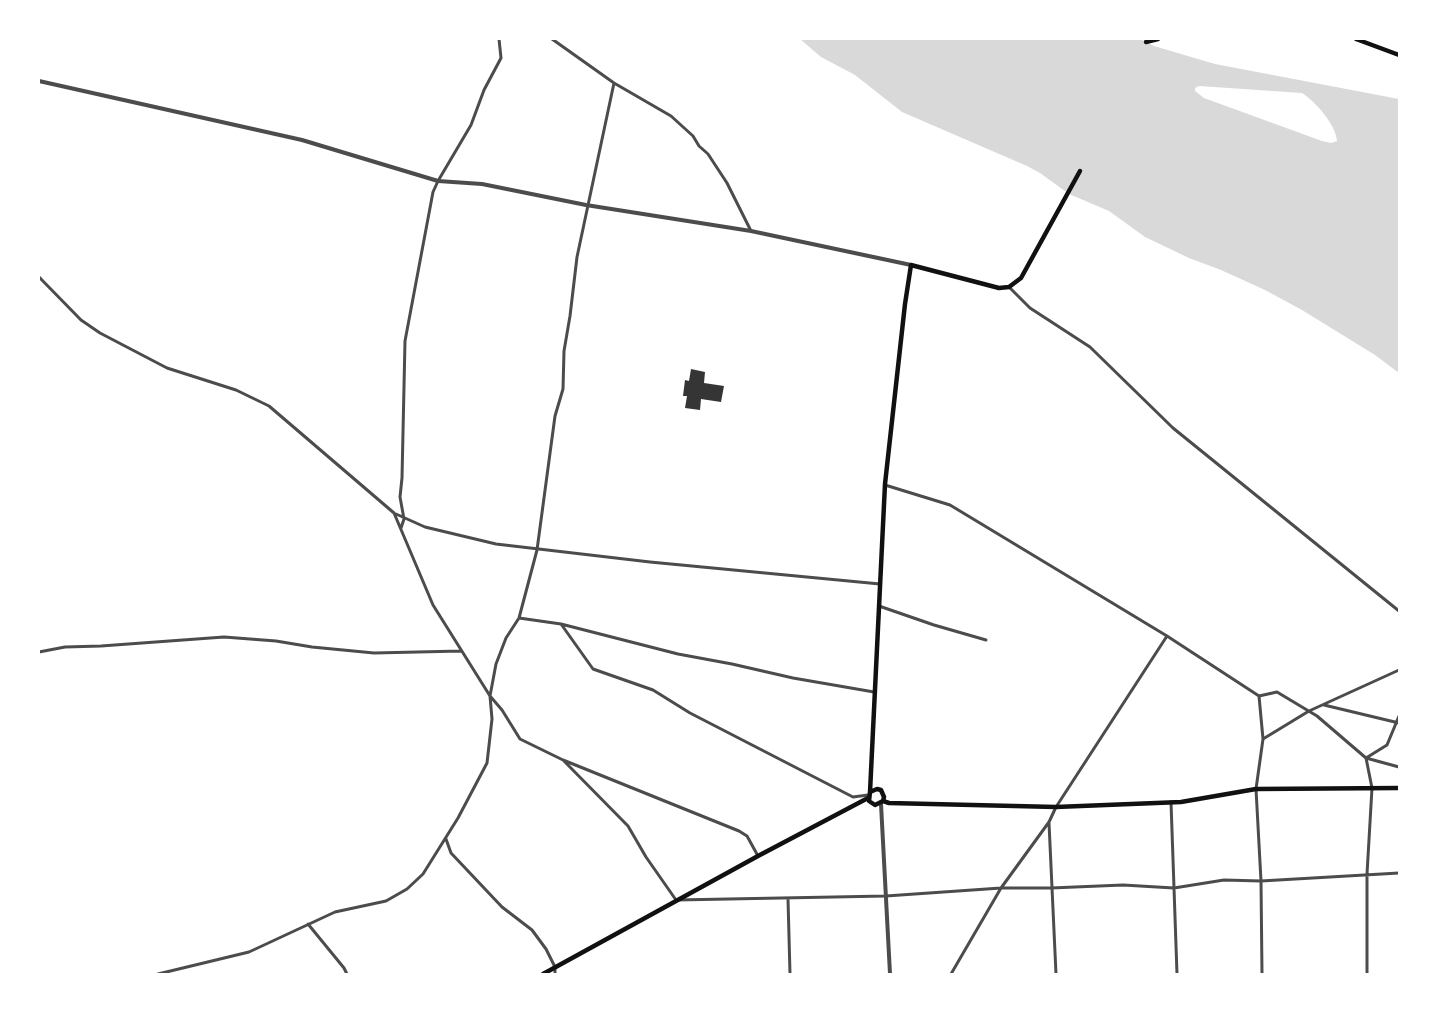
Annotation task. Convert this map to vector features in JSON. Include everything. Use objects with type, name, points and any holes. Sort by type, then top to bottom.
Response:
[{"type":"main road","points":[[1146,42],[1158,39]]},
{"type":"main road","points":[[1356,39],[1399,55]]},
{"type":"main road","points":[[1080,171],[1021,278],[1010,287],[987,286],[911,265],[885,484],[869,795],[871,804],[882,802],[1056,807],[1181,802],[1257,789],[1399,788]]},
{"type":"main road","points":[[543,974],[877,789],[881,790],[884,797],[882,802]]},
{"type":"street","points":[[400,529],[404,519],[400,497],[405,341],[433,192],[471,124],[484,90],[501,58],[499,39]]},
{"type":"street","points":[[552,39],[614,83],[671,116],[693,136],[727,183],[751,231]]},
{"type":"street","points":[[39,81],[302,140],[438,181],[482,184],[586,205],[751,231],[911,265]]},
{"type":"street","points":[[158,974],[249,952],[335,912],[353,906],[386,901],[407,889],[423,874],[446,839],[486,763],[492,718],[490,696],[496,664],[506,638],[519,618],[537,550],[555,416],[562,389],[564,351],[577,257],[586,205],[614,83]]},
{"type":"street","points":[[39,277],[81,320],[100,333],[167,368],[236,390],[268,406],[404,519],[454,536],[537,550],[880,584]]},
{"type":"street","points":[[1010,287],[1030,308],[1090,347],[1173,428],[1399,611]]},
{"type":"street","points":[[885,484],[950,505],[1167,636],[1259,696],[1277,692],[1308,711],[1366,758],[1399,767]]},
{"type":"street","points":[[394,513],[433,605],[520,739],[563,760],[739,831],[747,836],[758,855]]},
{"type":"street","points":[[879,606],[986,640]]},
{"type":"street","points":[[519,618],[561,624],[678,654],[793,678],[874,692]]},
{"type":"street","points":[[561,624],[593,669],[653,690],[690,713],[853,797],[869,795]]},
{"type":"street","points":[[951,974],[1002,888],[1049,822],[1056,807],[1167,636]]},
{"type":"street","points":[[39,652],[65,646],[101,646],[224,637],[374,653],[461,651]]},
{"type":"street","points":[[1263,739],[1308,711],[1399,670]]},
{"type":"street","points":[[1259,696],[1263,739],[1257,789],[1262,974]]},
{"type":"street","points":[[1322,704],[1398,723]]},
{"type":"street","points":[[1366,758],[1387,745],[1399,716]]},
{"type":"street","points":[[1366,758],[1372,788],[1367,874],[1367,974]]},
{"type":"street","points":[[563,760],[628,826],[676,900],[886,896],[1002,888],[1123,885],[1174,888],[1224,880],[1261,881],[1399,873]]},
{"type":"street","points":[[1171,801],[1177,974]]},
{"type":"street","points":[[882,802],[890,974]]},
{"type":"street","points":[[1049,822],[1050,888],[1056,974]]},
{"type":"street","points":[[446,839],[451,854],[502,907],[532,930],[546,948],[555,968],[555,974]]},
{"type":"street","points":[[788,899],[790,974]]},
{"type":"street","points":[[308,924],[347,974]]},
{"type":"shaded area","points":[[800,39],[1140,39],[1154,46],[1215,64],[1399,99],[1399,373],[1375,355],[1265,290],[1145,237],[1109,211],[1069,194],[1027,166],[902,112],[855,75],[821,57]],"holes":[[[1199,86],[1302,93],[1324,114],[1333,128],[1337,141],[1331,143],[1322,141],[1204,98],[1195,91],[1195,88]]]},
{"type":"building","points":[[691,369],[705,372],[704,383],[724,386],[721,402],[701,399],[700,410],[685,408],[687,396],[683,396],[685,380],[689,381]]}]
